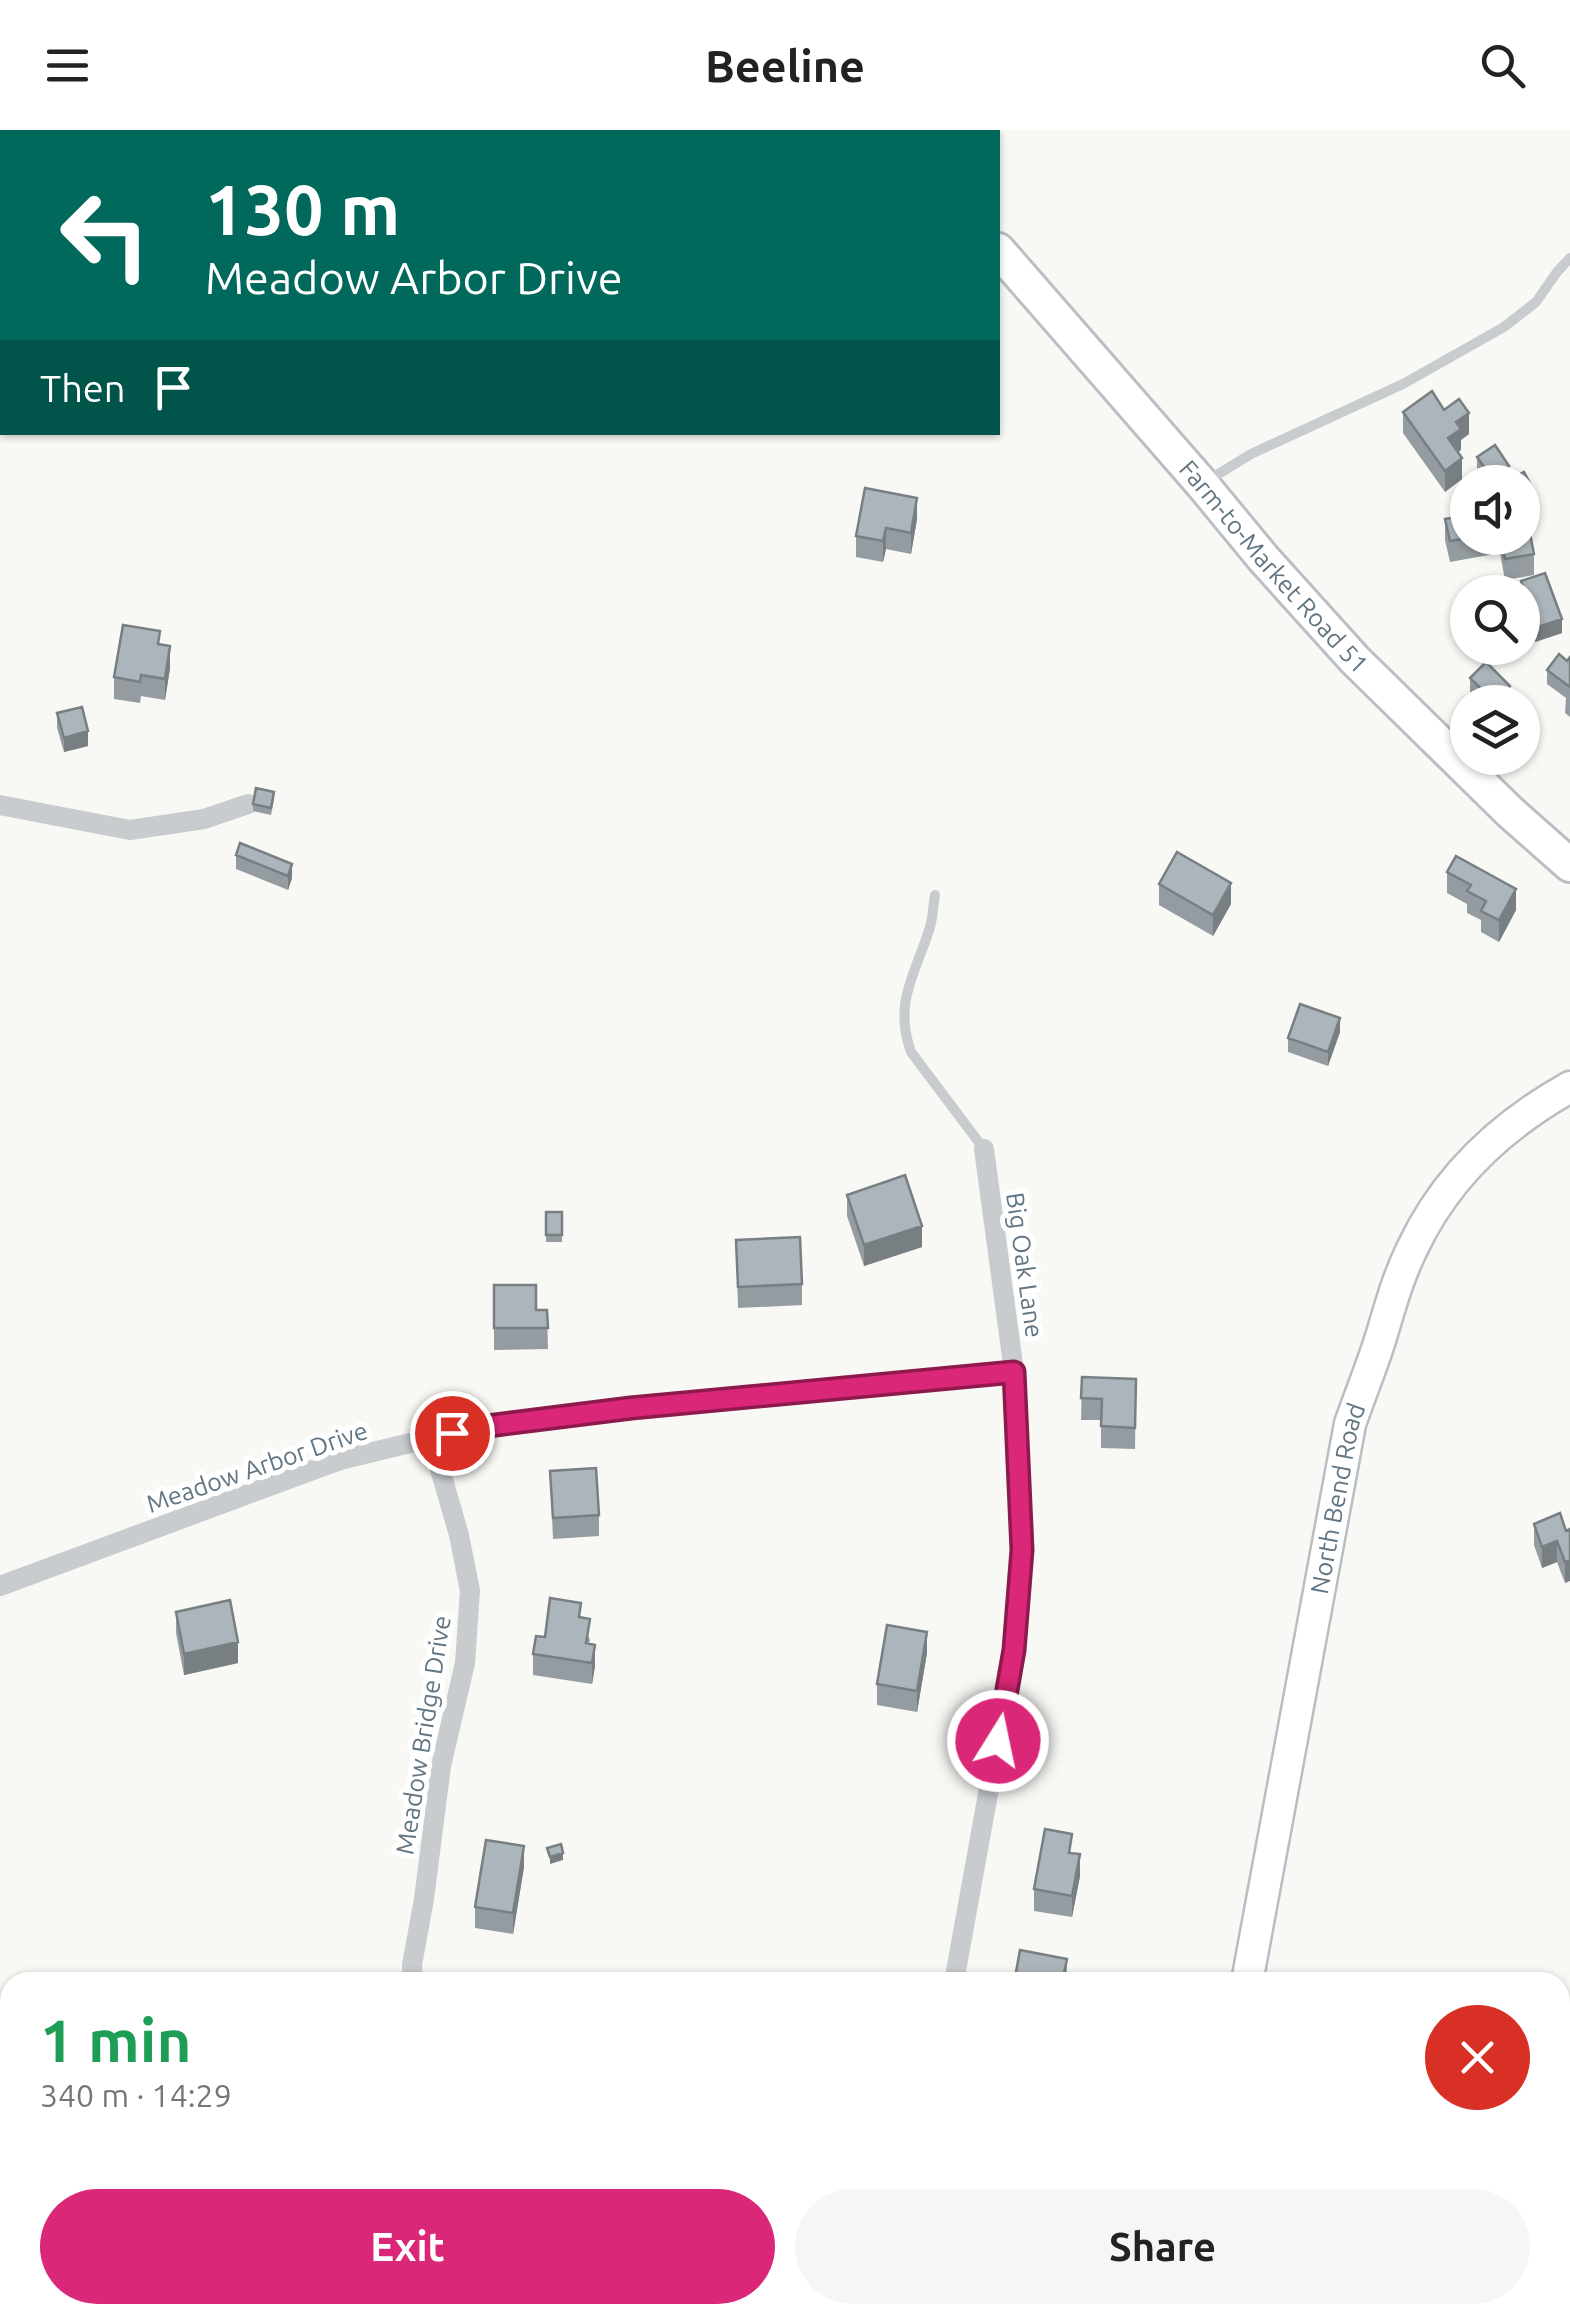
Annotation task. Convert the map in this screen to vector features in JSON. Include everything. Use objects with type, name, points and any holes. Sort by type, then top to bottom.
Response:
[{"type":"main road","name":"Farm-to-Market Road 51","points":[[1000,252],[1354,660],[1570,865]]},
{"type":"street","points":[[0,804],[130,830],[204,819],[248,804]]},
{"type":"street","name":"North Bend Road","points":[[1249,1972],[1350,1424],[1394,1291],[1412,1248],[1442,1196],[1473,1160],[1504,1130],[1570,1087]]},
{"type":"street","name":"Big Oak Lane","points":[[956,1972],[1014,1650],[1022,1550],[1014,1372],[984,1149]]},
{"type":"street","name":"Meadow Arbor Drive","points":[[0,1586],[340,1460],[472,1428],[631,1408],[1014,1372]]},
{"type":"street","name":"Meadow Bridge Drive","points":[[412,1972],[442,1766],[465,1663],[470,1591],[459,1535],[431,1438]]},
{"type":"lane","points":[[1202,484],[1251,454],[1403,384],[1504,327],[1536,302],[1570,258]]},
{"type":"lane","points":[[935,895],[930,926],[906,994],[904,1033],[911,1052],[984,1149]]},
{"type":"building","points":[[1432,391],[1444,410],[1459,399],[1469,413],[1456,422],[1461,429],[1448,438],[1462,458],[1445,471],[1403,412]]},
{"type":"building","points":[[1495,445],[1508,465],[1483,465],[1477,457]]},
{"type":"building","points":[[865,488],[917,498],[911,533],[886,528],[883,541],[856,536]]},
{"type":"building","points":[[1545,573],[1562,619],[1540,626],[1540,575]]},
{"type":"building","points":[[123,625],[160,631],[158,644],[170,646],[165,679],[141,675],[140,682],[114,677]]},
{"type":"building","points":[[1559,654],[1567,661],[1570,657],[1570,687],[1547,670]]},
{"type":"building","points":[[1483,665],[1489,665],[1509,685],[1477,685],[1470,678]]},
{"type":"building","points":[[82,707],[88,731],[64,738],[57,713]]},
{"type":"building","points":[[256,788],[274,792],[271,808],[253,804]]},
{"type":"building","points":[[240,843],[292,864],[288,876],[236,855]]},
{"type":"building","points":[[1177,852],[1231,883],[1213,915],[1159,884]]},
{"type":"building","points":[[1456,856],[1516,889],[1499,920],[1481,911],[1486,901],[1467,891],[1471,885],[1447,872]]},
{"type":"building","points":[[1300,1004],[1340,1018],[1328,1052],[1288,1038]]},
{"type":"building","points":[[905,1175],[922,1226],[864,1245],[847,1195]]},
{"type":"building","points":[[546,1212],[562,1212],[562,1235],[546,1235]]},
{"type":"building","points":[[800,1237],[802,1284],[738,1287],[736,1240]]},
{"type":"building","points":[[494,1285],[536,1285],[536,1310],[547,1310],[548,1328],[494,1328]]},
{"type":"building","points":[[1082,1377],[1136,1379],[1135,1428],[1101,1426],[1102,1399],[1081,1398]]},
{"type":"building","points":[[596,1468],[599,1515],[553,1518],[550,1471]]},
{"type":"building","points":[[1560,1513],[1566,1531],[1570,1529],[1570,1560],[1565,1562],[1557,1541],[1542,1547],[1534,1524]]},
{"type":"building","points":[[550,1598],[581,1603],[579,1617],[590,1619],[586,1643],[595,1645],[592,1663],[533,1654],[536,1636],[545,1637]]},
{"type":"building","points":[[230,1600],[238,1642],[184,1654],[176,1612]]},
{"type":"building","points":[[887,1625],[927,1632],[917,1691],[877,1684]]},
{"type":"building","points":[[1045,1829],[1072,1834],[1069,1853],[1080,1854],[1072,1896],[1034,1889]]},
{"type":"building","points":[[486,1840],[524,1846],[513,1913],[475,1907]]},
{"type":"building","points":[[561,1844],[563,1853],[550,1857],[547,1848]]},
{"type":"building","points":[[1020,1950],[1067,1959],[1064,1972],[1016,1972]]},
{"type":"route","points":[[452,1433],[631,1408],[1014,1372],[1022,1550],[1014,1650],[998,1741]]}]
